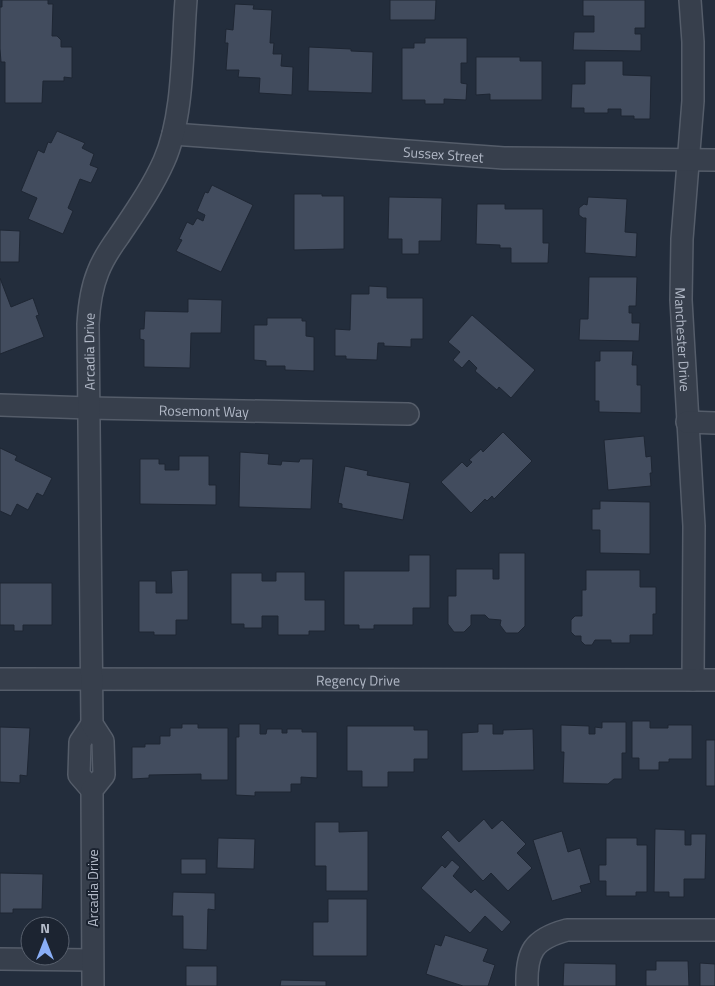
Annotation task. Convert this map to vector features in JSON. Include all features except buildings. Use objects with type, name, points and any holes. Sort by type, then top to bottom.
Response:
[{"type":"street","name":"Arcadia Drive","points":[[92,986],[92,790],[104,775],[103,741],[92,724],[88,324],[90,299],[93,284],[102,263],[152,184],[164,160],[173,134],[178,103],[186,0]]},
{"type":"street","name":"Manchester Drive","points":[[690,0],[693,50],[693,102],[690,159],[682,239],[681,300],[694,526],[693,680]]},
{"type":"street","name":"Sussex Street","points":[[173,134],[504,158],[715,160]]},
{"type":"street","name":"Rosemont Way","points":[[0,405],[408,414]]},
{"type":"street","points":[[687,422],[715,423]]},
{"type":"street","name":"Regency Drive","points":[[0,680],[715,680]]},
{"type":"street","points":[[527,986],[526,967],[530,954],[535,946],[544,938],[555,933],[567,930],[715,930]]},
{"type":"street","points":[[0,959],[92,960]]}]
